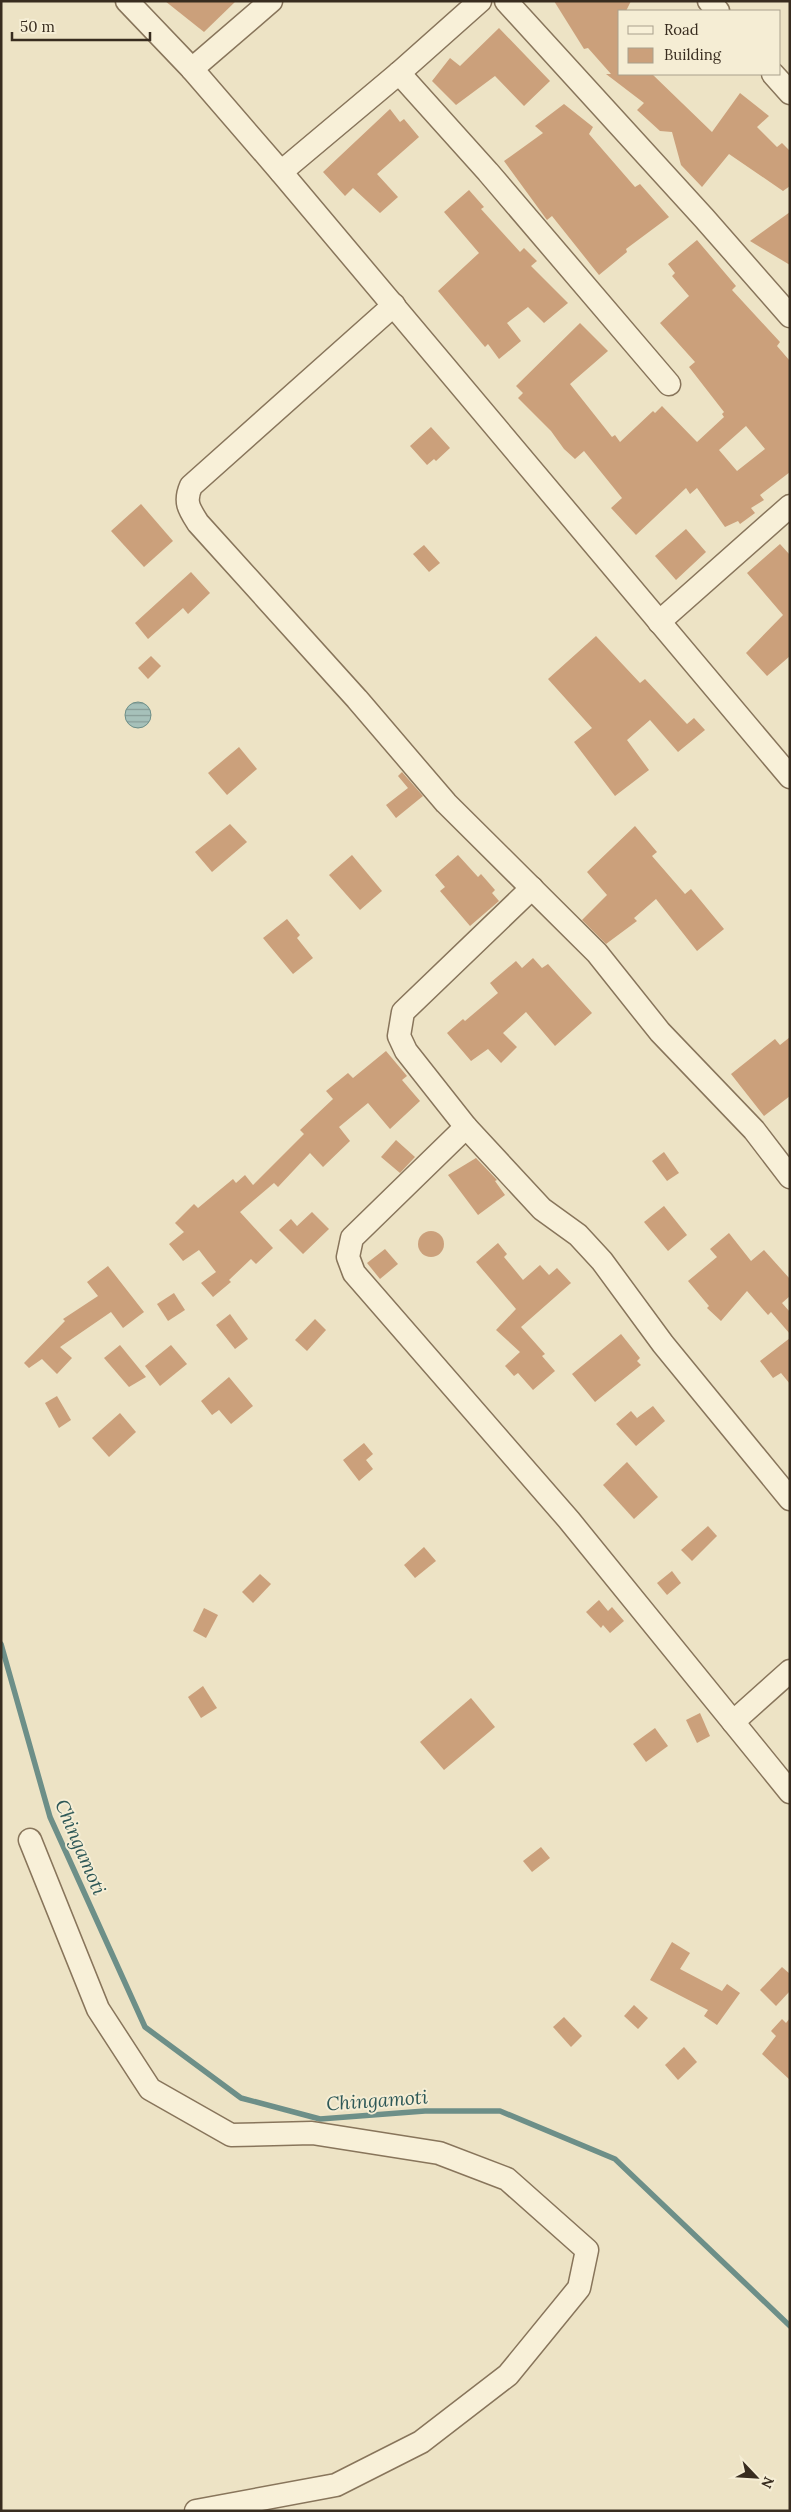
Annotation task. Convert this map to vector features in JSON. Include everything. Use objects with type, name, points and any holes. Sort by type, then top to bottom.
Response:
[{"type":"street","points":[[127,1],[192,69],[281,172],[790,777]]},
{"type":"street","points":[[192,69],[271,1]]},
{"type":"street","points":[[281,172],[399,73],[480,1]]},
{"type":"street","points":[[506,1],[704,218],[790,316]]},
{"type":"street","points":[[399,73],[488,172],[669,384]]},
{"type":"street","points":[[774,75],[790,93]]},
{"type":"street","points":[[394,305],[191,486],[186,504],[198,523],[350,691],[446,803],[597,953],[660,1032],[754,1130],[790,1177]]},
{"type":"street","points":[[659,622],[790,507]]},
{"type":"street","points":[[532,888],[403,1012],[399,1024],[399,1036],[406,1051],[466,1126],[542,1209],[578,1235],[602,1261],[663,1344],[790,1499]]},
{"type":"street","points":[[466,1126],[352,1238],[348,1257],[354,1273],[568,1520],[790,1792]]},
{"type":"street","points":[[733,1722],[790,1670]]},
{"type":"street","points":[[30,1840],[98,2009],[150,2089],[232,2135],[312,2133],[439,2153],[507,2179],[587,2250],[579,2288],[508,2375],[421,2442],[336,2485],[196,2511]]},
{"type":"water","points":[[138,702],[147,706],[151,715],[147,724],[138,728],[129,724],[125,715],[129,706]]},
{"type":"building","points":[[165,1],[236,1],[204,32]]},
{"type":"building","points":[[554,1],[631,1],[626,10],[618,10],[618,75],[653,75],[712,132],[740,93],[769,116],[757,127],[777,147],[782,143],[790,151],[790,186],[783,191],[729,154],[702,187],[681,165],[672,132],[660,131],[637,110],[644,103],[606,74],[611,74],[588,48],[584,49]]},
{"type":"building","points":[[499,28],[550,81],[524,106],[495,76],[456,105],[432,81],[450,58],[460,66]]},
{"type":"building","points":[[564,104],[593,127],[589,134],[635,187],[640,184],[669,217],[626,249],[627,252],[599,275],[552,216],[547,220],[504,161],[543,133],[535,126]]},
{"type":"building","points":[[390,109],[400,122],[404,119],[419,137],[377,174],[398,197],[380,213],[353,188],[345,196],[323,172]]},
{"type":"building","points":[[469,190],[484,207],[481,209],[520,252],[524,248],[537,261],[531,266],[568,303],[544,323],[528,307],[507,323],[521,341],[499,359],[488,344],[485,347],[438,291],[479,253],[444,212]]},
{"type":"building","points":[[790,212],[790,265],[750,241]]},
{"type":"building","points":[[697,240],[736,286],[732,290],[780,342],[777,346],[790,361],[790,472],[760,495],[764,500],[751,508],[755,513],[740,524],[738,521],[725,527],[697,488],[690,494],[686,488],[636,535],[611,508],[622,498],[584,451],[575,459],[564,449],[551,431],[518,398],[523,393],[516,386],[580,323],[608,351],[570,384],[612,437],[615,435],[620,442],[653,411],[655,413],[662,406],[697,442],[724,417],[722,414],[724,412],[689,367],[695,362],[660,323],[689,296],[672,276],[675,273],[668,264]],"holes":[[[746,426],[765,449],[737,471],[719,450]]]},
{"type":"building","points":[[431,427],[450,448],[436,461],[434,459],[427,465],[410,446]]},
{"type":"building","points":[[141,504],[173,541],[144,567],[111,531]]},
{"type":"building","points":[[686,529],[706,552],[676,580],[655,556]]},
{"type":"building","points":[[780,544],[790,555],[790,656],[767,676],[746,653],[783,615],[747,573]]},
{"type":"building","points":[[424,545],[440,563],[429,572],[413,554]]},
{"type":"building","points":[[191,572],[210,593],[188,614],[183,608],[148,639],[135,623]]},
{"type":"building","points":[[596,636],[640,683],[645,679],[687,724],[694,718],[705,730],[678,752],[650,720],[627,740],[649,770],[615,796],[574,742],[592,728],[548,679]]},
{"type":"building","points":[[151,656],[161,666],[148,679],[138,668]]},
{"type":"building","points":[[239,747],[257,769],[227,795],[208,773]]},
{"type":"building","points":[[402,772],[423,796],[396,818],[386,805],[408,788],[398,776]]},
{"type":"building","points":[[230,824],[247,842],[212,872],[195,852]]},
{"type":"building","points":[[635,826],[657,852],[652,856],[685,894],[691,889],[724,929],[697,951],[656,899],[634,918],[637,921],[606,944],[582,920],[607,895],[587,872]]},
{"type":"building","points":[[352,855],[382,891],[360,910],[329,875]]},
{"type":"building","points":[[458,855],[478,877],[481,874],[495,890],[492,893],[499,901],[470,926],[440,891],[445,887],[435,875]]},
{"type":"building","points":[[287,919],[300,935],[297,938],[313,958],[293,974],[263,938]]},
{"type":"building","points":[[533,958],[542,968],[548,964],[592,1013],[555,1046],[526,1012],[503,1033],[517,1047],[501,1063],[488,1049],[471,1061],[447,1033],[463,1019],[465,1021],[498,993],[490,983],[516,961],[522,968]]},
{"type":"building","points":[[790,1037],[790,1096],[764,1116],[731,1074],[775,1039],[780,1045]]},
{"type":"building","points":[[386,1051],[407,1076],[402,1080],[420,1101],[390,1129],[368,1103],[339,1127],[350,1141],[323,1167],[310,1153],[278,1187],[274,1183],[240,1212],[273,1248],[256,1264],[251,1259],[229,1280],[231,1282],[213,1297],[201,1283],[216,1272],[199,1250],[183,1261],[169,1244],[184,1232],[175,1223],[194,1204],[198,1208],[233,1179],[236,1183],[245,1175],[253,1185],[304,1134],[300,1130],[333,1099],[326,1091],[348,1073],[353,1078]]},
{"type":"building","points":[[396,1140],[415,1157],[400,1173],[381,1157]]},
{"type":"building","points":[[664,1152],[679,1173],[667,1181],[652,1161]]},
{"type":"building","points":[[476,1158],[497,1180],[495,1181],[505,1195],[478,1215],[448,1175]]},
{"type":"building","points":[[664,1206],[687,1235],[668,1251],[644,1222]]},
{"type":"building","points":[[312,1212],[329,1229],[303,1254],[279,1230],[291,1219],[297,1226]]},
{"type":"building","points":[[431,1231],[440,1235],[444,1244],[440,1253],[431,1257],[422,1253],[418,1244],[422,1235]]},
{"type":"building","points":[[729,1233],[751,1261],[764,1250],[790,1279],[790,1296],[782,1303],[790,1312],[790,1334],[771,1312],[768,1315],[747,1291],[721,1321],[707,1308],[709,1306],[688,1281],[717,1257],[710,1249]]},
{"type":"building","points":[[498,1243],[507,1254],[504,1257],[523,1280],[540,1265],[549,1275],[557,1268],[571,1283],[521,1327],[545,1354],[542,1356],[555,1371],[533,1390],[518,1373],[514,1376],[505,1366],[520,1352],[496,1330],[516,1309],[476,1262]]},
{"type":"building","points":[[385,1249],[398,1264],[380,1279],[367,1263]]},
{"type":"building","points":[[108,1266],[144,1312],[123,1328],[111,1312],[60,1347],[72,1358],[57,1374],[42,1359],[29,1368],[24,1363],[65,1321],[63,1319],[98,1296],[87,1282]]},
{"type":"building","points":[[174,1293],[185,1310],[168,1321],[157,1304]]},
{"type":"building","points":[[230,1314],[248,1339],[235,1349],[216,1325]]},
{"type":"building","points":[[315,1319],[326,1330],[307,1351],[295,1340]]},
{"type":"building","points":[[621,1334],[640,1358],[637,1361],[641,1365],[595,1402],[572,1374]]},
{"type":"building","points":[[790,1338],[790,1384],[781,1373],[773,1378],[760,1361]]},
{"type":"building","points":[[120,1345],[146,1377],[129,1387],[104,1358]]},
{"type":"building","points":[[171,1345],[187,1364],[160,1386],[145,1366]]},
{"type":"building","points":[[229,1377],[253,1406],[231,1424],[219,1410],[212,1415],[201,1401]]},
{"type":"building","points":[[57,1396],[71,1420],[59,1428],[45,1403]]},
{"type":"building","points":[[653,1406],[665,1421],[636,1446],[616,1424],[631,1411],[637,1418]]},
{"type":"building","points":[[120,1413],[136,1432],[109,1457],[92,1438]]},
{"type":"building","points":[[364,1443],[373,1454],[366,1460],[373,1469],[359,1481],[343,1460]]},
{"type":"building","points":[[627,1462],[658,1497],[634,1519],[603,1485]]},
{"type":"building","points":[[708,1526],[717,1536],[692,1561],[681,1550]]},
{"type":"building","points":[[424,1547],[436,1561],[415,1578],[404,1565]]},
{"type":"building","points":[[672,1571],[681,1583],[667,1595],[657,1583]]},
{"type":"building","points":[[260,1574],[271,1584],[253,1603],[242,1592]]},
{"type":"building","points":[[599,1600],[608,1611],[612,1607],[624,1621],[610,1633],[603,1625],[601,1628],[586,1612]]},
{"type":"building","points":[[204,1608],[218,1615],[206,1638],[193,1631]]},
{"type":"building","points":[[203,1686],[217,1708],[201,1718],[188,1697]]},
{"type":"building","points":[[471,1698],[495,1727],[444,1770],[420,1742]]},
{"type":"building","points":[[700,1713],[710,1736],[697,1743],[686,1720]]},
{"type":"building","points":[[655,1728],[668,1746],[646,1762],[633,1744]]},
{"type":"building","points":[[541,1847],[550,1858],[532,1872],[523,1861]]},
{"type":"building","points":[[672,1942],[690,1953],[680,1969],[722,1991],[727,1984],[740,1993],[717,2025],[704,2016],[708,2010],[650,1980]]},
{"type":"building","points":[[782,1967],[790,1974],[790,1991],[776,2006],[760,1990]]},
{"type":"building","points":[[634,2005],[648,2018],[638,2029],[624,2016]]},
{"type":"building","points":[[564,2017],[582,2036],[571,2047],[553,2027]]},
{"type":"building","points":[[790,2018],[790,2080],[762,2054],[776,2036],[771,2031],[782,2019],[786,2023]]},
{"type":"building","points":[[684,2047],[697,2062],[678,2080],[665,2065]]},
{"type":"waterway","name":"Chingamoti","points":[[1,1644],[50,1817],[145,2027],[241,2098],[320,2119],[425,2111],[500,2111],[615,2159],[790,2326]]}]
